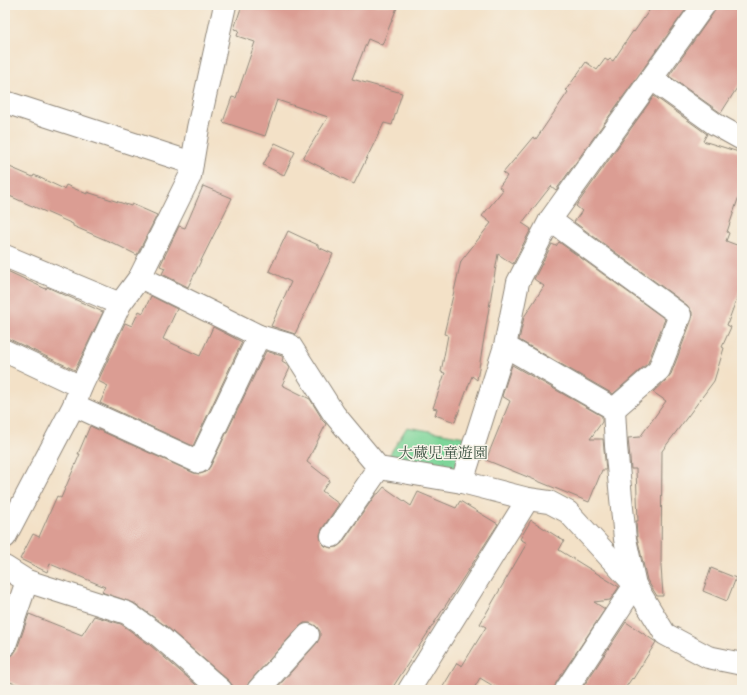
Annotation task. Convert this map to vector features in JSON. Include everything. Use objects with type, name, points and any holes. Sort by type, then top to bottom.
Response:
[{"type":"street","points":[[5,537],[78,396],[120,304],[140,277],[190,176],[225,5]]},
{"type":"street","points":[[462,482],[505,346],[518,282],[550,220],[704,5]]},
{"type":"street","points":[[652,79],[715,124],[742,139]]},
{"type":"street","points":[[5,102],[192,164]]},
{"type":"street","points":[[550,220],[680,315],[659,370],[614,409]]},
{"type":"street","points":[[5,256],[120,304]]},
{"type":"street","points":[[140,277],[259,336],[290,345],[334,414],[379,468],[462,482],[528,499],[549,502],[568,512],[634,585],[665,634],[708,657],[742,664]]},
{"type":"street","points":[[5,350],[78,396],[199,462],[259,336]]},
{"type":"street","points":[[505,346],[614,409]]},
{"type":"street","points":[[566,690],[634,585],[625,539],[614,409]]},
{"type":"street","points":[[332,536],[379,468]]},
{"type":"street","points":[[409,690],[528,499]]},
{"type":"street","points":[[5,567],[27,581],[127,613],[158,635],[221,690]]},
{"type":"street","points":[[5,645],[27,581]]},
{"type":"street","points":[[258,690],[308,635]]},
{"type":"green space","name":"大蔵児童遊園","points":[[407,427],[471,438],[460,476],[386,460]]},
{"type":"building","points":[[242,5],[398,5],[382,45],[368,39],[352,79],[402,93],[392,125],[384,123],[354,184],[303,158],[328,117],[277,100],[265,136],[223,122],[232,97],[236,98],[255,42],[237,36],[239,30],[234,29]]},
{"type":"building","points":[[653,5],[689,5],[556,190],[551,186],[522,223],[531,229],[513,264],[498,254],[477,380],[472,376],[455,422],[435,415],[437,409],[433,408],[445,373],[441,372],[448,335],[444,334],[461,261],[491,223],[482,216],[503,190],[499,187],[507,176],[503,173],[533,137],[536,139],[568,92],[566,90],[586,62],[597,70],[605,59],[608,61],[610,59],[613,61]]},
{"type":"building","points":[[716,5],[742,5],[742,80],[721,113],[669,76],[714,12]]},
{"type":"building","points":[[654,96],[707,134],[703,141],[742,153],[742,187],[727,232],[729,233],[726,241],[742,247],[742,284],[727,325],[731,327],[722,347],[724,348],[714,381],[662,451],[661,566],[663,596],[657,596],[647,580],[637,537],[636,521],[638,521],[636,469],[631,469],[628,438],[640,437],[666,401],[653,392],[671,374],[692,319],[692,312],[687,305],[574,222],[582,211],[576,206]]},
{"type":"building","points":[[275,143],[295,152],[284,175],[263,165]]},
{"type":"building","points":[[5,165],[33,177],[34,175],[64,189],[66,185],[87,194],[87,192],[131,206],[132,204],[157,215],[137,255],[73,226],[73,224],[5,194]]},
{"type":"building","points":[[203,186],[232,198],[188,287],[162,274],[165,268],[160,266],[179,226],[185,228]]},
{"type":"building","points":[[288,231],[333,254],[295,334],[271,326],[291,282],[269,271]]},
{"type":"building","points":[[559,242],[665,319],[648,363],[613,394],[519,340],[524,317],[544,286],[534,279],[552,244],[556,246]]},
{"type":"building","points":[[5,270],[46,289],[47,287],[103,312],[75,370],[5,337]]},
{"type":"building","points":[[151,296],[177,309],[163,339],[200,356],[213,327],[242,342],[193,446],[100,403],[108,386],[98,381],[125,323],[132,326],[139,311],[143,313]]},
{"type":"building","points":[[266,351],[282,356],[282,361],[290,368],[282,385],[310,399],[321,419],[326,424],[307,462],[330,480],[322,491],[339,504],[322,529],[320,535],[321,541],[325,546],[331,548],[337,547],[342,543],[376,494],[378,494],[384,487],[411,506],[418,492],[456,508],[460,501],[498,524],[391,690],[275,690],[317,643],[320,637],[320,631],[316,626],[310,623],[304,623],[249,682],[246,690],[233,690],[233,686],[229,681],[166,626],[134,603],[104,593],[102,591],[105,587],[50,564],[47,572],[20,559],[33,534],[39,537],[57,496],[61,498],[90,426],[194,473],[200,474],[206,472],[210,467]]},
{"type":"building","points":[[512,365],[602,416],[602,422],[590,439],[603,439],[606,470],[602,470],[589,502],[486,460],[510,401],[502,396]]},
{"type":"building","points":[[531,520],[564,541],[559,550],[619,587],[610,600],[594,602],[605,609],[556,683],[554,690],[500,690],[480,678],[473,690],[441,690],[457,663],[462,666],[486,627],[480,624],[527,543],[520,539]]},
{"type":"building","points":[[711,568],[736,578],[727,601],[703,591]]},
{"type":"building","points":[[29,614],[82,635],[94,616],[121,624],[150,645],[202,690],[31,690],[5,680],[5,657],[13,655],[17,649]]},
{"type":"building","points":[[626,622],[656,642],[633,679],[632,678],[624,690],[581,690]]}]
